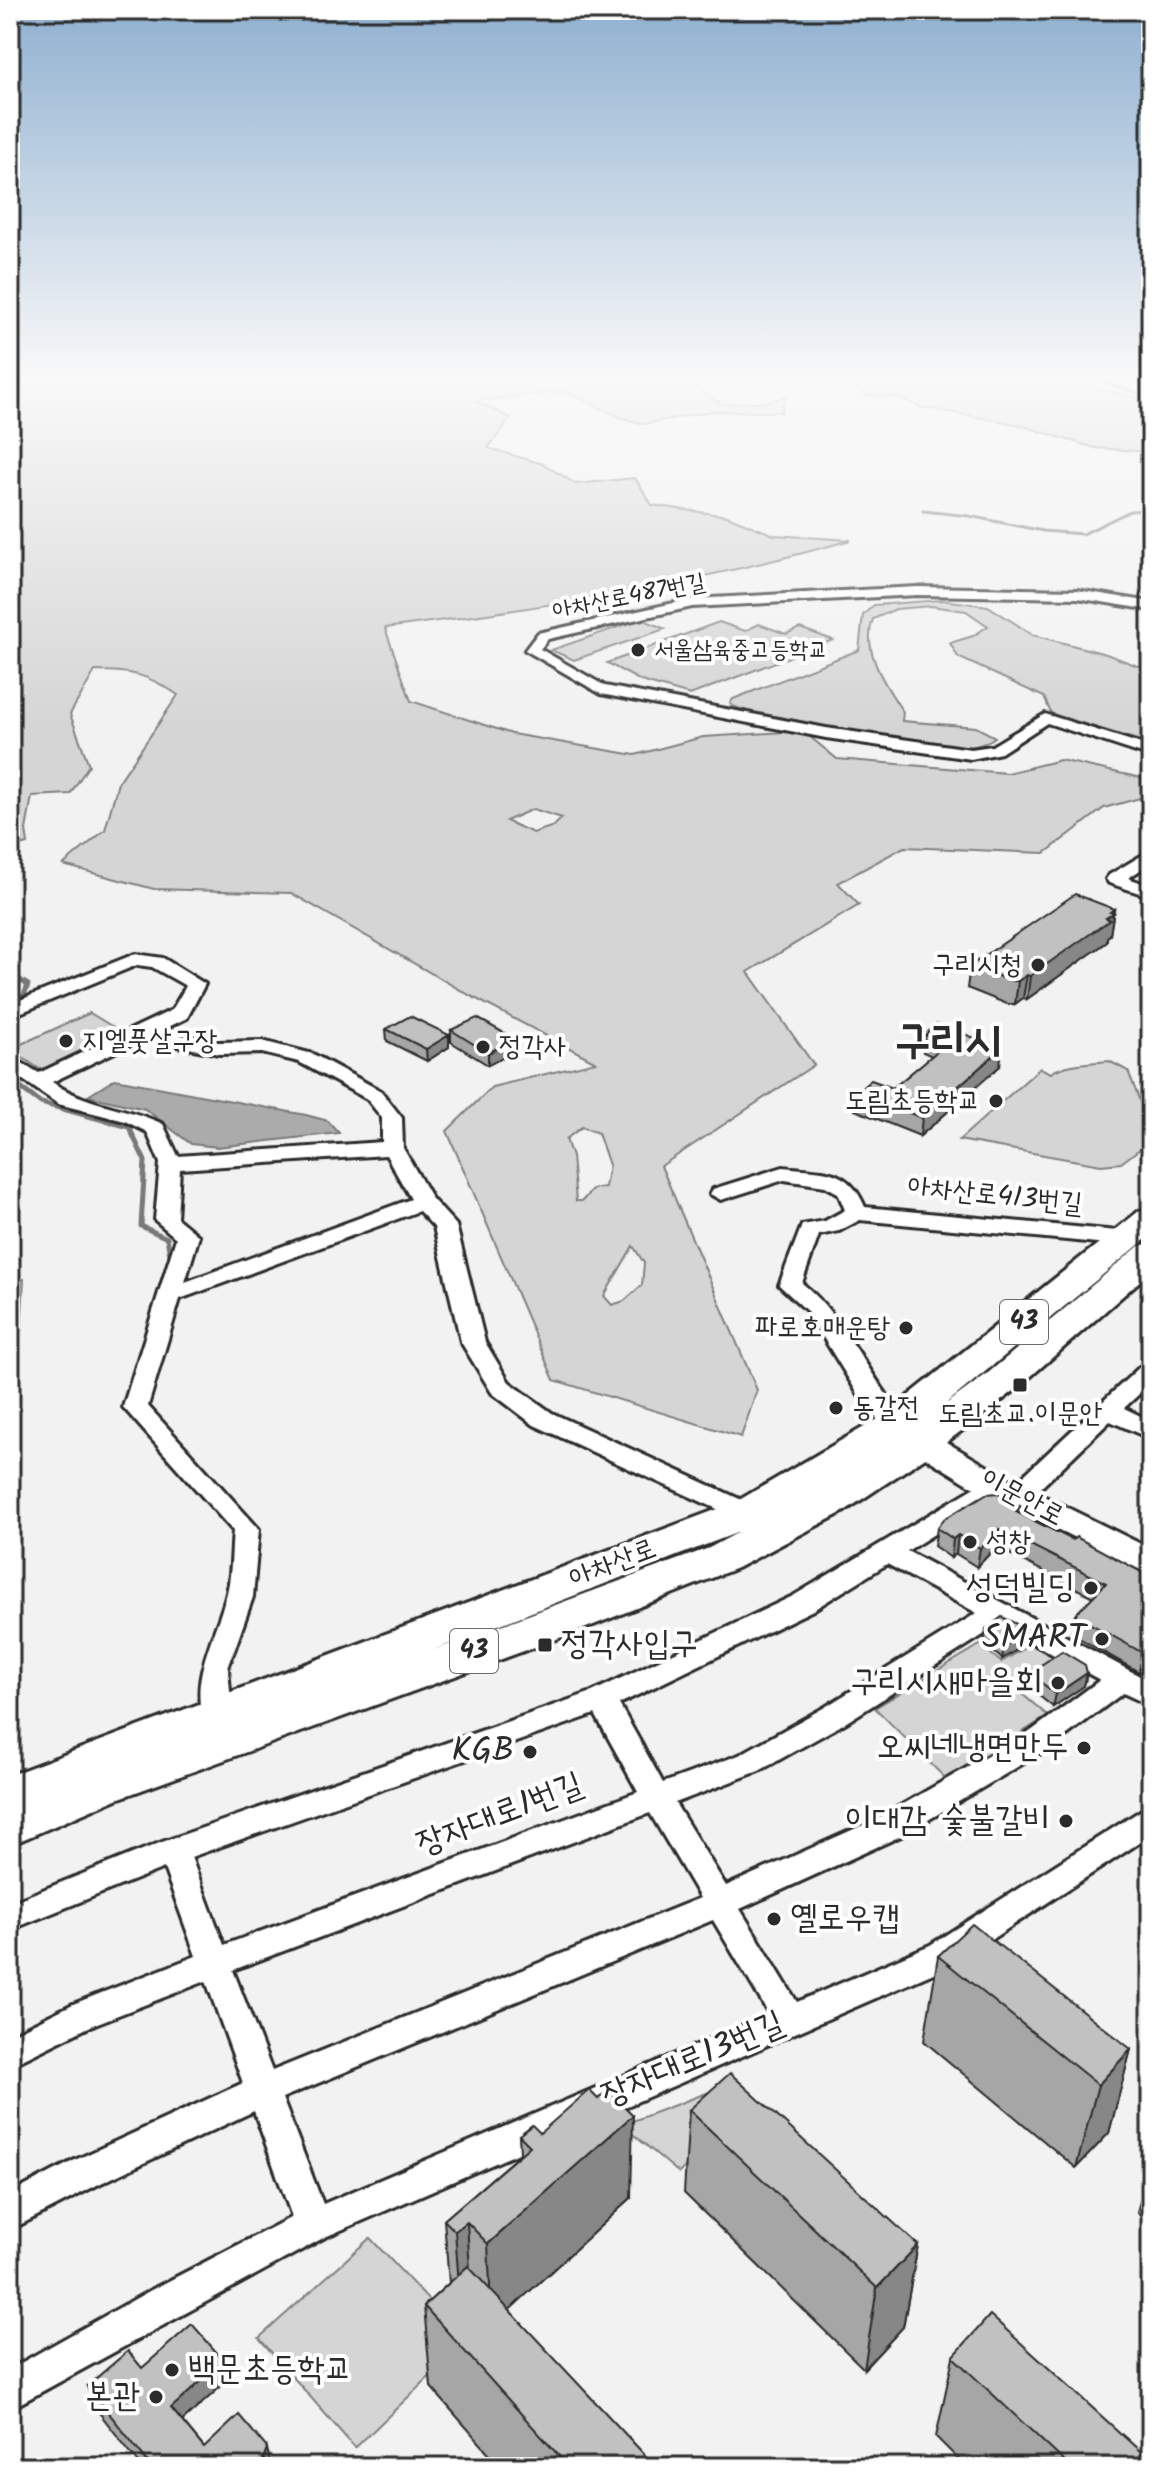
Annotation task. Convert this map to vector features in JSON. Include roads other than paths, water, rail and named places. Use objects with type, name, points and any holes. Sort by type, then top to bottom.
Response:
[{"type":"main road","name":"아차산로","points":[[10,1826],[222,1727],[748,1513],[909,1433],[1001,1382],[1143,1237]]},
{"type":"main road","name":"아차산로","points":[[10,1794],[561,1621],[723,1558],[829,1502],[909,1433]]},
{"type":"street","name":"아차산로487번길","points":[[1151,606],[1077,594],[917,591],[692,603],[543,636],[532,650],[601,690],[826,733],[971,754],[996,750],[1045,718],[1151,752]]},
{"type":"street","points":[[1151,855],[1115,879],[1151,892]]},
{"type":"street","points":[[10,1011],[135,959],[157,962],[196,984],[180,1014],[38,1081]]},
{"type":"street","points":[[140,1033],[219,1048],[262,1047],[306,1058],[374,1095],[392,1118],[393,1148],[423,1202],[445,1225],[473,1342],[500,1387],[543,1419],[748,1513]]},
{"type":"street","points":[[10,1062],[65,1100],[132,1117],[156,1128],[170,1163],[166,1220],[188,1236],[135,1407],[246,1529],[240,1597],[214,1668],[222,1727]]},
{"type":"street","points":[[170,1163],[393,1148]]},
{"type":"street","points":[[721,1194],[783,1173],[831,1180],[847,1189],[857,1213]]},
{"type":"street","points":[[170,1295],[423,1202]]},
{"type":"street","name":"아차산로413번길","points":[[909,1433],[870,1393],[816,1306],[790,1285],[810,1230],[831,1226],[857,1213],[1143,1237]]},
{"type":"street","points":[[10,1917],[173,1851],[602,1700],[803,1603],[1005,1491],[1109,1411],[1151,1369]]},
{"type":"street","points":[[1109,1411],[1151,1431]]},
{"type":"street","name":"이문안로","points":[[909,1433],[1005,1491],[1151,1563]]},
{"type":"street","points":[[889,1553],[1151,1695]]},
{"type":"street","name":"장자대로1번길","points":[[10,2051],[84,2014],[217,1962],[749,1763],[835,1715],[998,1613]]},
{"type":"street","points":[[10,2213],[87,2172],[262,2091],[721,1903],[890,1827],[1041,1739],[1121,1680]]},
{"type":"street","points":[[602,1700],[656,1797],[789,2018]]},
{"type":"street","name":"장자대로13번길","points":[[10,2390],[164,2303],[313,2225],[941,1955],[1151,1820]]},
{"type":"street","points":[[173,1851],[313,2225]]},
{"type":"waterway","points":[[923,511],[969,516],[1043,531],[1083,534],[1130,511],[1151,510]]},
{"type":"waterway","points":[[10,974],[28,985],[24,995],[10,1003]]},
{"type":"waterway","points":[[10,1080],[41,1103],[129,1127],[145,1161],[141,1226],[167,1238],[171,1260]]},
{"type":"place","name":"서울삼육중고등학교","points":[[638,650]]},
{"type":"place","name":"구리시청","points":[[1038,965]]},
{"type":"place","name":"지엘풋살구장","points":[[66,1041]]},
{"type":"place","name":"정각사","points":[[483,1047]]},
{"type":"place","name":"도림초등학교","points":[[996,1101]]},
{"type":"place","name":"파로호매운탕","points":[[906,1328]]},
{"type":"place","name":"도림초교.이문안","points":[[1020,1385]]},
{"type":"place","name":"동갈전","points":[[836,1408]]},
{"type":"place","name":"성창","points":[[970,1542]]},
{"type":"place","name":"성덕빌딩","points":[[1091,1588]]},
{"type":"place","name":"SMART","points":[[1102,1639]]},
{"type":"place","name":"정각사입구","points":[[545,1645]]},
{"type":"place","name":"구리시새마을회","points":[[1058,1683]]},
{"type":"place","name":"오씨네냉면만두","points":[[1084,1748]]},
{"type":"place","name":"KGB","points":[[530,1752]]},
{"type":"place","name":"이대감 숯불갈비","points":[[1066,1821]]},
{"type":"place","name":"옐로우캡","points":[[774,1919]]},
{"type":"place","name":"백문초등학교","points":[[172,2370]]},
{"type":"place","name":"본관","points":[[156,2397]]},
{"type":"district","name":"구리시","points":[[948,1042]]}]
